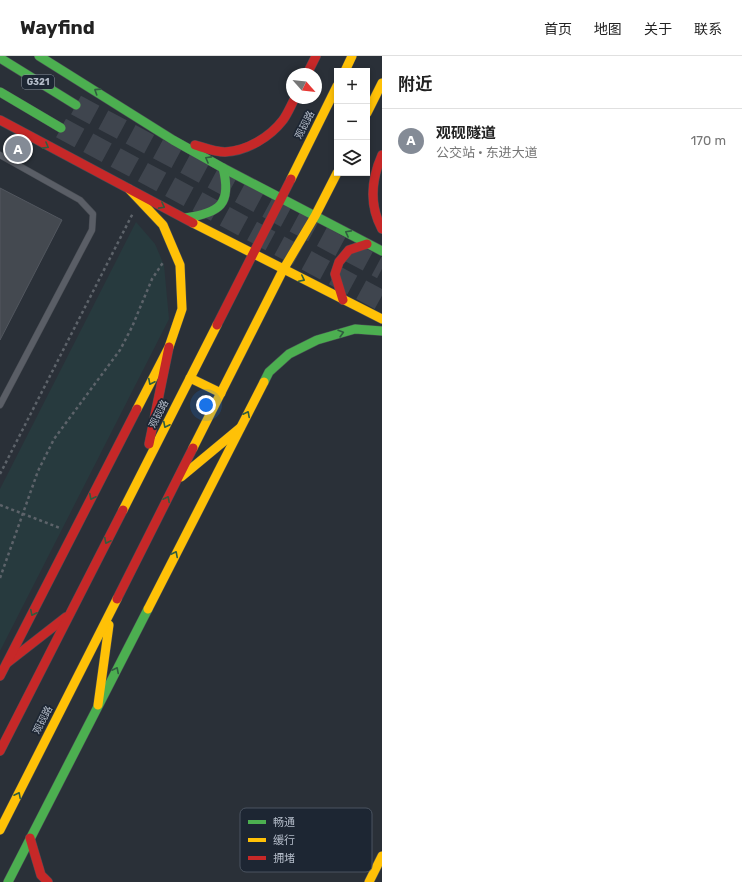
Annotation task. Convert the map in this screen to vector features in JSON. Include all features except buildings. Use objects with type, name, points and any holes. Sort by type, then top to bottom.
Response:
[{"type":"main road","points":[[39,56],[173,140],[382,251]]},
{"type":"main road","points":[[310,68],[316,56]]},
{"type":"main road","points":[[346,68],[352,56]]},
{"type":"main road","name":"G321","points":[[0,58],[76,105]]},
{"type":"main road","points":[[370,107],[382,84]]},
{"type":"main road","name":"G321","points":[[0,92],[61,128]]},
{"type":"main road","name":"观砚路","points":[[0,751],[334,92]]},
{"type":"main road","points":[[173,140],[217,151],[236,150],[267,136],[283,120],[292,104]]},
{"type":"main road","points":[[0,120],[48,147],[129,188],[283,270],[382,319]]},
{"type":"main road","points":[[382,155],[378,163],[373,184],[373,206],[382,229]]},
{"type":"main road","points":[[185,218],[200,217],[214,211],[223,204],[227,190],[227,179],[224,168]]},
{"type":"main road","name":"观砚路","points":[[0,830],[283,270],[315,216],[335,176]]},
{"type":"main road","points":[[129,188],[163,225],[180,265],[182,309],[169,347],[144,469]]},
{"type":"main road","points":[[344,300],[338,287],[335,274],[339,262],[349,250],[367,244]]},
{"type":"main road","points":[[8,882],[269,372],[290,354],[317,340],[355,329],[382,331]]},
{"type":"main road","points":[[0,676],[169,347]]},
{"type":"main road","points":[[190,378],[221,393]]},
{"type":"main road","points":[[176,482],[240,428]]},
{"type":"main road","points":[[98,705],[112,609]]},
{"type":"main road","points":[[7,663],[70,613]]},
{"type":"main road","points":[[30,838],[41,875],[48,882]]},
{"type":"main road","points":[[369,882],[382,856]]},
{"type":"lane","points":[[0,155],[80,200],[93,214],[92,230],[0,405]]},
{"type":"path","points":[[0,474],[140,200]]},
{"type":"path","points":[[0,578],[38,472],[54,439],[120,350],[132,327],[152,280],[172,247]]},
{"type":"path","points":[[0,506],[73,534]]},
{"type":"green space","points":[[136,222],[155,244],[164,265],[169,319],[0,651],[0,489]]},
{"type":"tunnel","points":[[76,105],[382,269]]},
{"type":"tunnel","points":[[61,128],[382,301]]},
{"type":"traffic: fast","points":[[39,56],[173,140],[223,168],[382,251]]},
{"type":"traffic: fast","points":[[0,58],[76,105]]},
{"type":"traffic: fast","points":[[0,92],[61,128]]},
{"type":"traffic: fast","points":[[185,218],[207,213],[220,205],[226,190],[223,168]]},
{"type":"traffic: fast","points":[[264,382],[269,372],[289,354],[317,340],[355,329],[382,331]]},
{"type":"traffic: fast","points":[[8,882],[148,609]]},
{"type":"traffic: slow","points":[[346,68],[352,56]]},
{"type":"traffic: slow","points":[[370,107],[382,83]]},
{"type":"traffic: slow","points":[[291,179],[334,92]]},
{"type":"traffic: slow","points":[[193,448],[283,270],[315,216],[335,176]]},
{"type":"traffic: slow","points":[[129,189],[163,225],[180,265],[182,309],[169,347],[137,409]]},
{"type":"traffic: slow","points":[[193,223],[382,319]]},
{"type":"traffic: slow","points":[[123,510],[217,325]]},
{"type":"traffic: slow","points":[[190,378],[221,393]]},
{"type":"traffic: slow","points":[[148,609],[264,382]]},
{"type":"traffic: slow","points":[[181,477],[240,428]]},
{"type":"traffic: slow","points":[[0,830],[117,599]]},
{"type":"traffic: slow","points":[[98,705],[109,625]]},
{"type":"traffic: slow","points":[[369,882],[382,856]]},
{"type":"traffic: jam","points":[[310,68],[316,56]]},
{"type":"traffic: jam","points":[[195,145],[214,151],[225,152],[250,146],[265,137],[278,126],[292,104]]},
{"type":"traffic: jam","points":[[0,120],[193,223]]},
{"type":"traffic: jam","points":[[382,155],[378,164],[373,192],[375,211],[382,229]]},
{"type":"traffic: jam","points":[[217,325],[291,179]]},
{"type":"traffic: jam","points":[[343,300],[335,274],[339,262],[349,250],[367,244]]},
{"type":"traffic: jam","points":[[149,444],[169,347]]},
{"type":"traffic: jam","points":[[0,676],[137,409]]},
{"type":"traffic: jam","points":[[117,599],[193,448]]},
{"type":"traffic: jam","points":[[0,751],[123,510]]},
{"type":"traffic: jam","points":[[7,663],[66,617]]},
{"type":"traffic: jam","points":[[30,838],[41,875],[48,882]]},
{"type":"place","name":"观砚隧道","points":[[18,149]]}]
